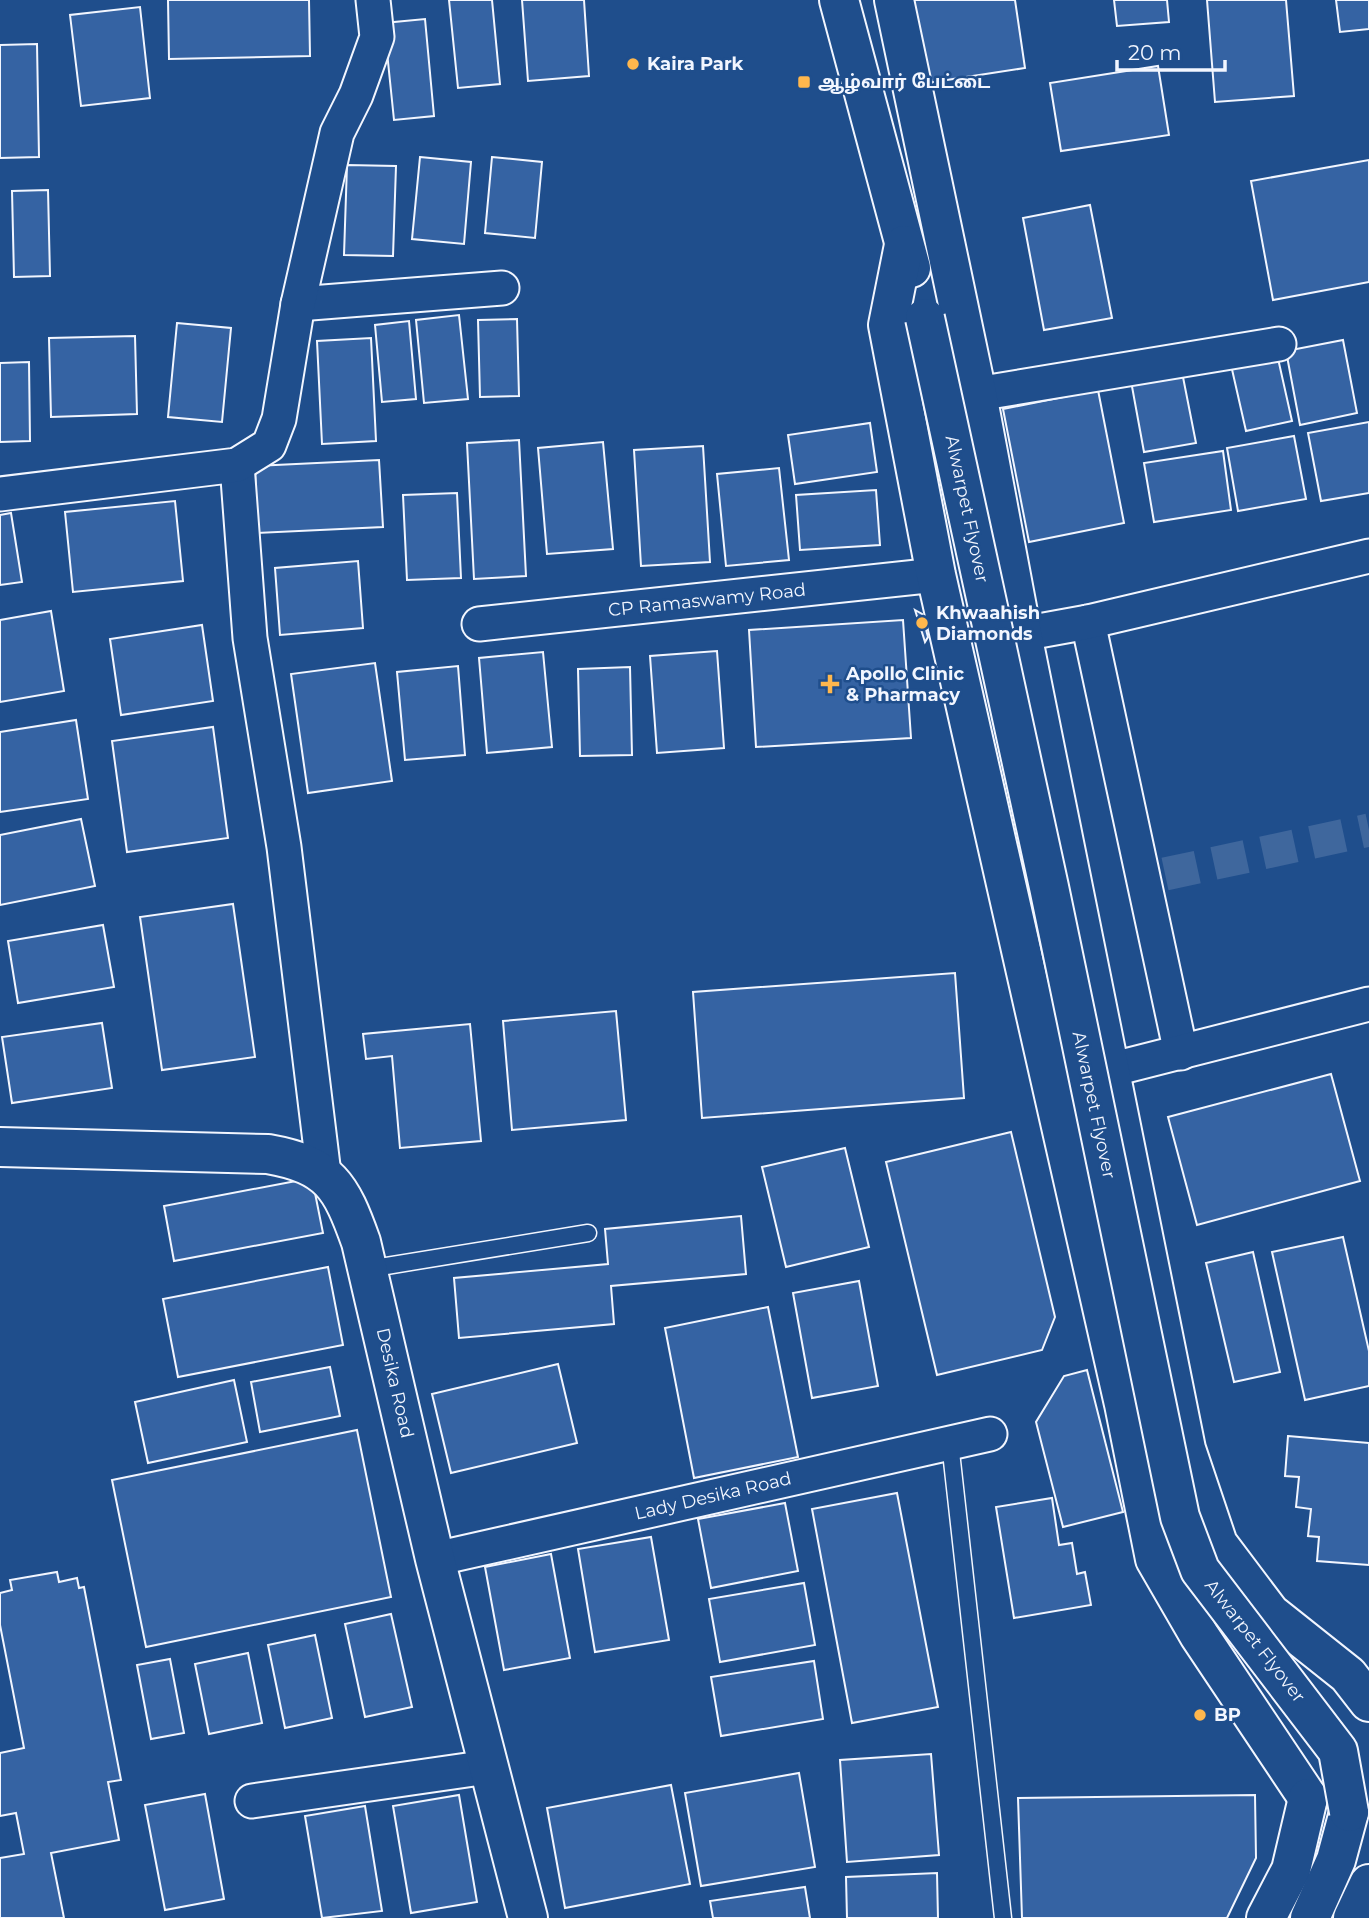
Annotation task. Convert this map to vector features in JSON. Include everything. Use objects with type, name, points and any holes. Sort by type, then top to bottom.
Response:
[{"type":"main road","name":"Alwarpet Flyover","points":[[839,0],[925,317],[1049,887],[1180,1517],[1200,1570],[1338,1751],[1349,1812],[1336,1860],[1310,1918]]},
{"type":"main road","points":[[894,0],[977,394],[1022,634],[1186,1449],[1218,1544],[1270,1613],[1349,1675],[1369,1702]]},
{"type":"main road","points":[[904,245],[888,325],[936,575],[1052,1083],[1155,1559],[1199,1635],[1308,1797],[1291,1870],[1266,1918]]},
{"type":"main road","name":"Desika Road","points":[[0,1147],[268,1154],[295,1159],[324,1174],[346,1200],[368,1269],[435,1559],[528,1918]]},
{"type":"main road","points":[[1308,1797],[1369,1795]]},
{"type":"main road","points":[[1353,1918],[1369,1884]]},
{"type":"street","points":[[0,494],[237,465],[269,445],[279,419],[298,304],[337,133],[356,95],[377,37],[373,0]]},
{"type":"street","points":[[298,304],[502,288]]},
{"type":"street","points":[[977,394],[1279,344]]},
{"type":"street","points":[[237,465],[250,638],[284,847],[324,1174]]},
{"type":"street","points":[[1022,634],[1088,622],[1369,556]]},
{"type":"street","name":"CP Ramaswamy Road","points":[[479,624],[936,575]]},
{"type":"street","points":[[1088,622],[1154,876],[1181,1053]]},
{"type":"street","points":[[1052,1083],[1110,1071],[1369,1004]]},
{"type":"street","name":"Lady Desika Road","points":[[435,1559],[990,1434]]},
{"type":"street","points":[[252,1801],[488,1767]]},
{"type":"lane","points":[[368,1269],[587,1233]]},
{"type":"lane","points":[[950,1443],[1003,1918]]},
{"type":"building","points":[[168,0],[309,0],[310,56],[169,59]]},
{"type":"building","points":[[449,0],[492,0],[500,84],[458,88]]},
{"type":"building","points":[[522,0],[584,0],[589,76],[528,81]]},
{"type":"building","points":[[914,0],[1015,0],[1025,68],[927,83]]},
{"type":"building","points":[[1114,0],[1167,0],[1169,22],[1117,26]]},
{"type":"building","points":[[1207,0],[1286,0],[1294,96],[1215,102]]},
{"type":"building","points":[[1336,0],[1369,0],[1369,29],[1340,32]]},
{"type":"building","points":[[140,7],[150,98],[81,106],[70,15]]},
{"type":"building","points":[[425,19],[434,116],[394,120],[384,23]]},
{"type":"building","points":[[37,44],[39,157],[0,158],[0,45]]},
{"type":"building","points":[[1158,66],[1169,135],[1061,151],[1050,83]]},
{"type":"building","points":[[420,157],[471,162],[464,244],[412,239]]},
{"type":"building","points":[[492,157],[542,162],[535,238],[485,233]]},
{"type":"building","points":[[1369,160],[1369,282],[1273,300],[1251,181]]},
{"type":"building","points":[[347,165],[396,166],[393,256],[344,255]]},
{"type":"building","points":[[48,190],[50,276],[14,277],[12,191]]},
{"type":"building","points":[[1090,205],[1112,318],[1044,330],[1023,218]]},
{"type":"building","points":[[459,315],[468,399],[424,403],[416,320]]},
{"type":"building","points":[[517,319],[519,396],[480,397],[478,320]]},
{"type":"building","points":[[409,321],[416,399],[382,402],[375,325]]},
{"type":"building","points":[[177,323],[231,328],[222,422],[168,417]]},
{"type":"building","points":[[135,336],[137,414],[51,417],[49,338]]},
{"type":"building","points":[[371,338],[376,441],[322,444],[317,341]]},
{"type":"building","points":[[1343,340],[1357,413],[1300,425],[1286,351]]},
{"type":"building","points":[[1277,354],[1292,421],[1246,431],[1231,365]]},
{"type":"building","points":[[29,362],[30,441],[0,442],[0,363]]},
{"type":"building","points":[[1182,372],[1196,443],[1144,452],[1131,381]]},
{"type":"building","points":[[1098,390],[1124,523],[1029,542],[1003,409]]},
{"type":"building","points":[[1369,422],[1369,493],[1321,501],[1308,433]]},
{"type":"building","points":[[870,423],[877,472],[795,484],[788,435]]},
{"type":"building","points":[[1294,436],[1306,499],[1238,511],[1227,448]]},
{"type":"building","points":[[519,440],[526,576],[474,579],[467,443]]},
{"type":"building","points":[[603,442],[613,549],[547,554],[538,448]]},
{"type":"building","points":[[703,446],[710,562],[641,566],[634,450]]},
{"type":"building","points":[[1223,451],[1231,510],[1154,522],[1144,463]]},
{"type":"building","points":[[379,460],[383,527],[257,533],[255,466]]},
{"type":"building","points":[[779,468],[789,560],[726,566],[717,474]]},
{"type":"building","points":[[876,490],[880,545],[800,550],[796,495]]},
{"type":"building","points":[[457,493],[461,578],[407,580],[403,495]]},
{"type":"building","points":[[175,501],[183,581],[73,592],[65,512]]},
{"type":"building","points":[[11,513],[22,582],[0,585],[0,515]]},
{"type":"building","points":[[358,561],[363,628],[280,635],[275,568]]},
{"type":"building","name":"Khwaahish Diamonds","points":[[915,610],[922,614],[928,637],[925,642]]},
{"type":"building","points":[[51,611],[64,691],[0,702],[0,620]]},
{"type":"building","name":"Apollo Clinic & Pharmacy","points":[[903,620],[911,738],[756,747],[749,630]]},
{"type":"building","points":[[202,625],[213,701],[121,715],[110,639]]},
{"type":"building","points":[[717,651],[724,748],[657,753],[650,656]]},
{"type":"building","points":[[543,652],[552,747],[487,753],[479,658]]},
{"type":"building","points":[[375,663],[392,781],[308,793],[291,674]]},
{"type":"building","points":[[458,666],[465,755],[405,760],[397,672]]},
{"type":"building","points":[[630,667],[632,755],[580,756],[578,669]]},
{"type":"building","points":[[76,720],[88,799],[0,812],[0,732]]},
{"type":"building","points":[[213,727],[228,838],[127,852],[112,741]]},
{"type":"building","points":[[81,819],[95,886],[0,905],[0,835]]},
{"type":"building","points":[[233,904],[255,1057],[162,1070],[140,917]]},
{"type":"building","points":[[103,925],[114,987],[18,1003],[8,941]]},
{"type":"building","points":[[955,973],[964,1098],[702,1118],[693,992]]},
{"type":"building","points":[[616,1011],[626,1120],[512,1130],[503,1021]]},
{"type":"building","points":[[102,1023],[112,1088],[12,1103],[2,1037]]},
{"type":"building","points":[[470,1024],[481,1141],[400,1148],[392,1056],[366,1059],[363,1034]]},
{"type":"building","points":[[1331,1074],[1360,1181],[1197,1225],[1168,1117]]},
{"type":"building","points":[[1011,1132],[1055,1317],[1042,1350],[937,1375],[886,1162]]},
{"type":"building","points":[[845,1148],[869,1247],[786,1267],[762,1167]]},
{"type":"building","points":[[312,1178],[323,1233],[174,1261],[164,1206]]},
{"type":"building","points":[[741,1216],[746,1274],[611,1286],[614,1324],[459,1338],[454,1278],[608,1264],[605,1229]]},
{"type":"building","points":[[1343,1237],[1369,1351],[1369,1386],[1305,1400],[1272,1252]]},
{"type":"building","points":[[1253,1252],[1280,1372],[1234,1382],[1206,1263]]},
{"type":"building","points":[[328,1267],[343,1345],[178,1377],[163,1299]]},
{"type":"building","points":[[859,1281],[878,1386],[812,1398],[793,1293]]},
{"type":"building","points":[[768,1307],[798,1457],[694,1478],[665,1328]]},
{"type":"building","points":[[558,1364],[577,1443],[451,1473],[432,1394]]},
{"type":"building","points":[[330,1367],[340,1416],[260,1432],[251,1382]]},
{"type":"building","points":[[1087,1370],[1123,1512],[1063,1527],[1036,1422],[1064,1376]]},
{"type":"building","points":[[234,1380],[247,1442],[148,1463],[135,1402]]},
{"type":"building","points":[[357,1430],[391,1597],[146,1647],[112,1480]]},
{"type":"building","points":[[1288,1436],[1369,1443],[1369,1565],[1317,1561],[1319,1537],[1308,1536],[1311,1509],[1296,1507],[1299,1477],[1285,1476]]},
{"type":"building","points":[[897,1493],[938,1707],[852,1723],[812,1509]]},
{"type":"building","points":[[1052,1498],[1059,1545],[1072,1543],[1077,1574],[1085,1572],[1091,1605],[1014,1618],[996,1507]]},
{"type":"building","points":[[785,1503],[798,1571],[711,1588],[698,1519]]},
{"type":"building","points":[[651,1537],[669,1640],[595,1652],[578,1549]]},
{"type":"building","points":[[551,1554],[570,1658],[504,1670],[485,1567]]},
{"type":"building","points":[[57,1572],[59,1582],[77,1578],[79,1588],[84,1587],[121,1780],[108,1782],[119,1840],[51,1853],[64,1918],[0,1918],[0,1858],[24,1854],[16,1813],[0,1816],[0,1753],[24,1748],[0,1625],[0,1593],[12,1590],[10,1580]]},
{"type":"building","points":[[804,1583],[815,1645],[720,1662],[709,1599]]},
{"type":"building","points":[[391,1614],[412,1707],[365,1717],[345,1624]]},
{"type":"building","points":[[315,1635],[332,1718],[285,1728],[268,1645]]},
{"type":"building","points":[[248,1653],[262,1723],[209,1734],[195,1664]]},
{"type":"building","points":[[170,1659],[184,1733],[151,1739],[137,1665]]},
{"type":"building","points":[[814,1661],[823,1719],[721,1736],[711,1677]]},
{"type":"building","points":[[931,1754],[939,1855],[847,1862],[840,1760]]},
{"type":"building","points":[[799,1773],[815,1867],[701,1886],[685,1793]]},
{"type":"building","points":[[671,1785],[690,1884],[565,1908],[547,1808]]},
{"type":"building","points":[[205,1794],[224,1899],[165,1910],[145,1805]]},
{"type":"building","points":[[459,1795],[477,1902],[411,1913],[393,1806]]},
{"type":"building","points":[[1255,1795],[1256,1858],[1227,1918],[1022,1918],[1018,1798]]},
{"type":"building","points":[[365,1806],[382,1911],[322,1918],[305,1816]]},
{"type":"building","points":[[937,1873],[938,1918],[847,1918],[846,1877]]},
{"type":"building","points":[[805,1887],[810,1918],[713,1918],[710,1901]]},
{"type":"tunnel","points":[[1165,874],[1369,830]]},
{"type":"place","name":"Kaira Park","points":[[633,64]]},
{"type":"place","name":"ஆழ்வார் பேட்டை","points":[[804,82]]},
{"type":"place","name":"Khwaahish Diamonds","points":[[922,623]]},
{"type":"place","name":"Apollo Clinic & Pharmacy","points":[[830,684]]},
{"type":"place","name":"BP","points":[[1200,1715]]}]
